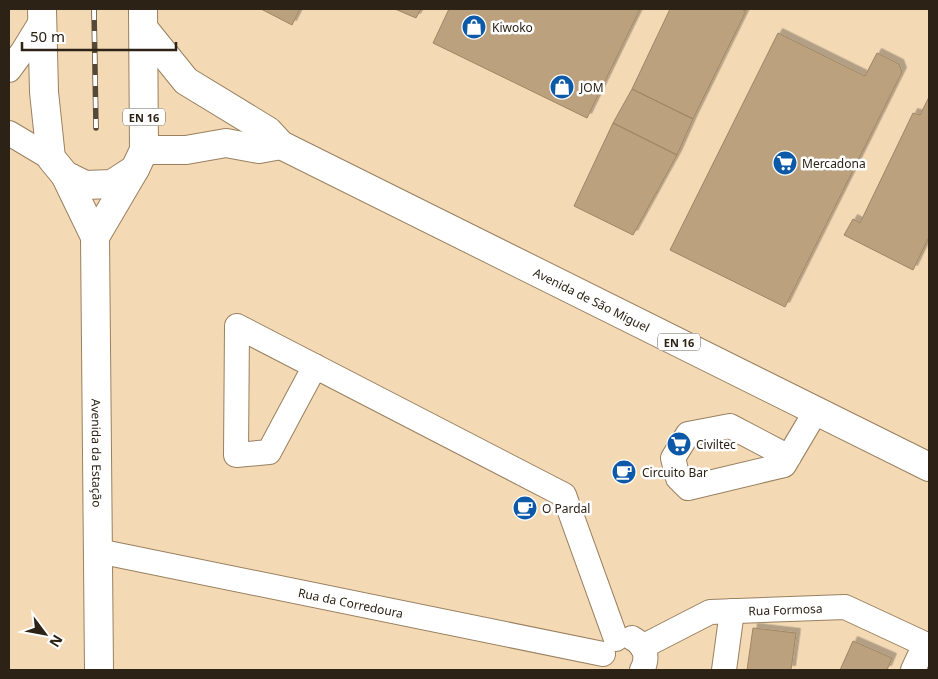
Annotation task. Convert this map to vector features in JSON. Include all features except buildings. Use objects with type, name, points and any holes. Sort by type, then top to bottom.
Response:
[{"type":"main road","name":"Avenida da Estação","points":[[42,14],[44,92],[58,166],[95,237],[99,670]]},
{"type":"main road","name":"Avenida de São Miguel","points":[[143,19],[186,81],[268,131],[281,145],[929,467]]},
{"type":"main road","name":"EN 16","points":[[139,159],[143,19]]},
{"type":"main road","points":[[58,166],[85,185],[112,184],[139,159],[226,143],[259,149],[281,145]]},
{"type":"main road","points":[[95,237],[139,159]]},
{"type":"street","points":[[9,70],[23,51],[42,14]]},
{"type":"street","points":[[9,133],[58,166]]},
{"type":"street","points":[[315,366],[269,452],[236,455],[238,326],[564,494],[609,654]]},
{"type":"street","points":[[789,457],[816,411]]},
{"type":"street","name":"Rua da Corredoura","points":[[98,551],[609,654],[634,639],[642,647]]},
{"type":"street","name":"Rua Formosa","points":[[642,647],[710,612],[845,607],[927,645]]},
{"type":"street","points":[[724,670],[732,611]]},
{"type":"street","points":[[913,670],[927,645]]},
{"type":"street","points":[[642,647],[646,661],[642,670]]},
{"type":"railway","points":[[94,9],[96,128]]},
{"type":"place","name":"Kiwoko","points":[[474,27]]},
{"type":"place","name":"JOM","points":[[562,87]]},
{"type":"place","name":"Mercadona","points":[[785,163]]},
{"type":"place","name":"Civiltec","points":[[679,444]]},
{"type":"place","name":"Circuito Bar","points":[[624,472]]},
{"type":"place","name":"O Pardal","points":[[525,508]]}]
